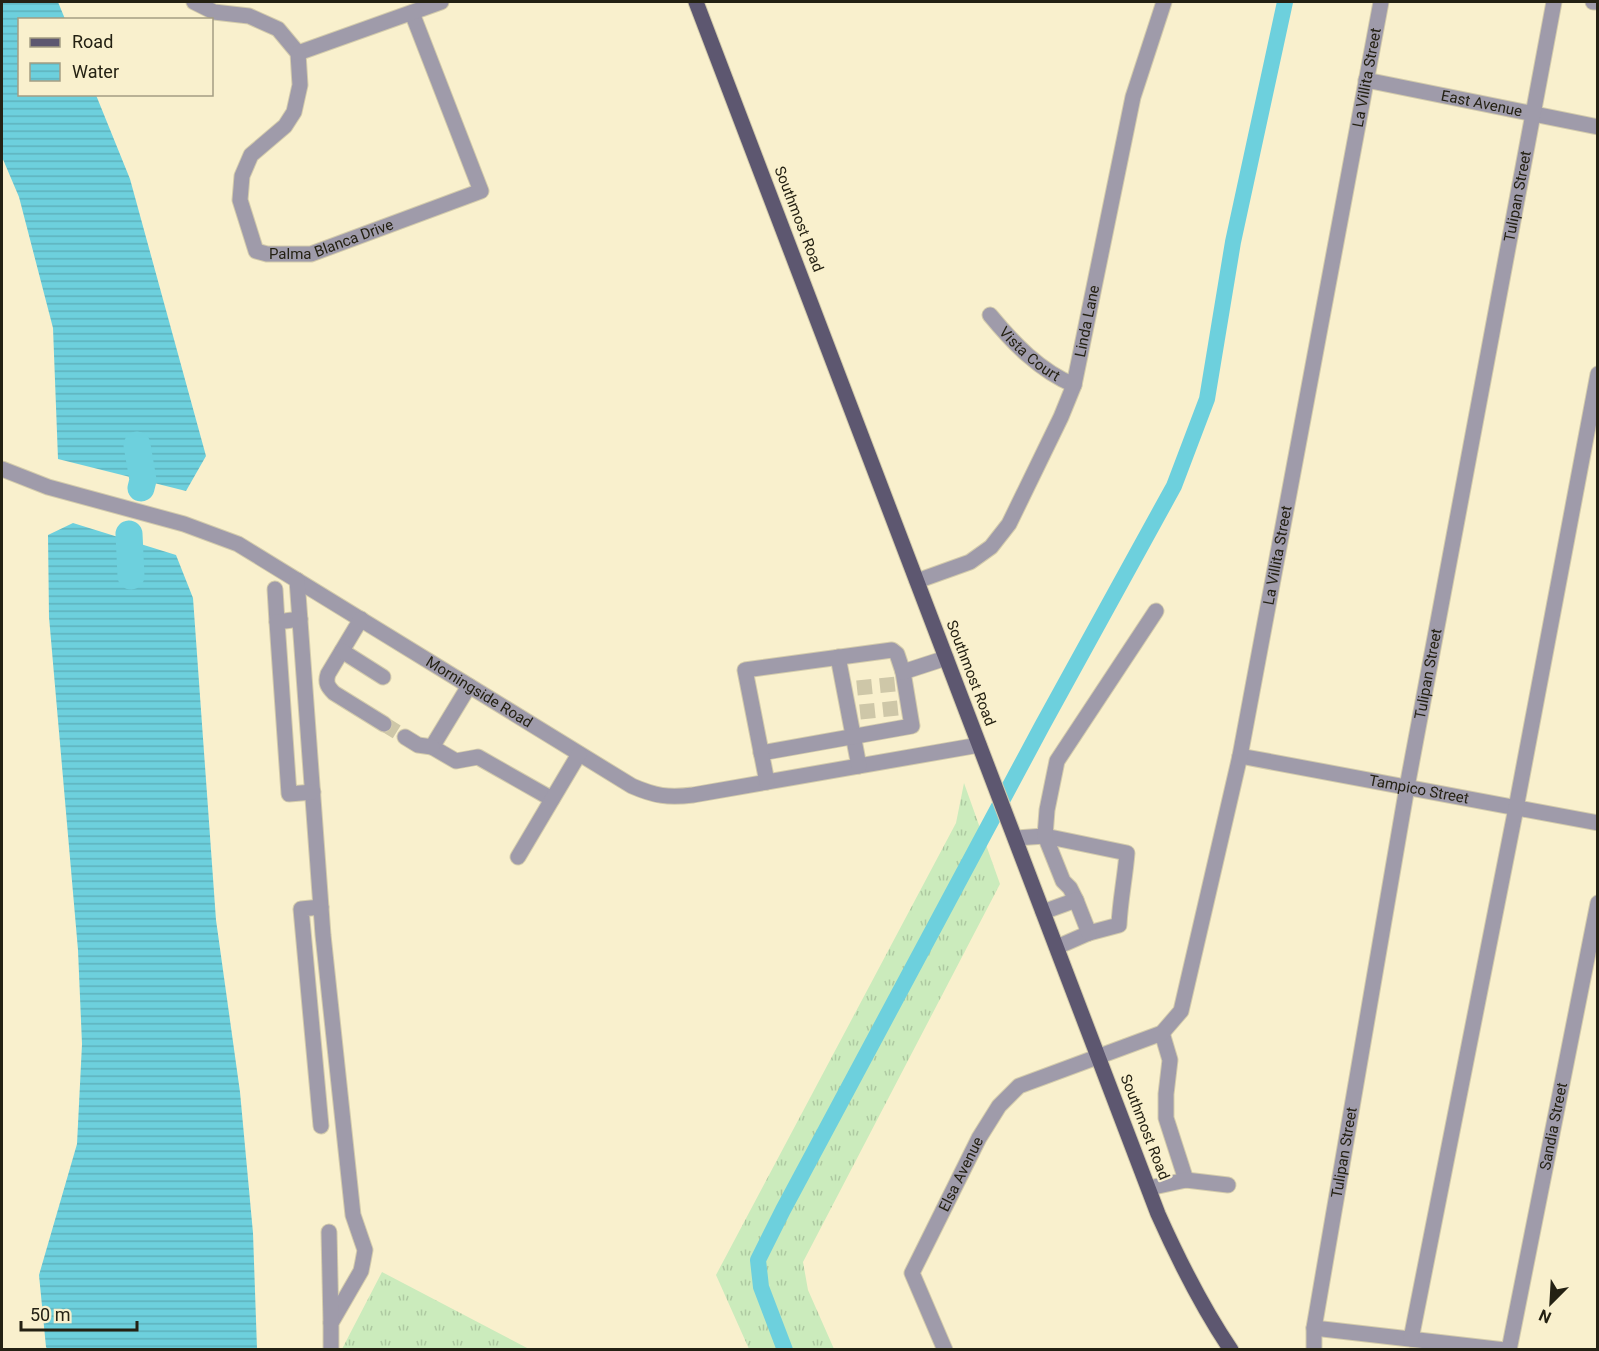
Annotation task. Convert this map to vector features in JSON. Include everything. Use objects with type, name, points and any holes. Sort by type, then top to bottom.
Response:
[{"type":"main road","name":"Southmost Road","points":[[696,2],[1149,1188],[1179,1262],[1214,1325],[1231,1350]]},
{"type":"street","points":[[194,2],[214,12],[249,16],[278,29],[298,53],[441,2]]},
{"type":"street","name":"Linda Lane","points":[[917,581],[970,562],[991,547],[1009,524],[1061,417],[1074,385],[1133,97],[1164,2]]},
{"type":"street","name":"La Villita Street","points":[[1162,1033],[1181,1011],[1240,756],[1381,2]]},
{"type":"street","name":"Tulipan Street","points":[[1314,1350],[1314,1328],[1407,787],[1531,115],[1554,2]]},
{"type":"street","name":"Palma Blanca Drive","points":[[298,53],[300,85],[294,112],[285,126],[251,155],[242,176],[240,200],[256,250],[267,254],[311,254],[481,190],[412,13]]},
{"type":"street","name":"East Avenue","points":[[1366,80],[1598,127]]},
{"type":"street","name":"Vista Court","points":[[990,315],[1012,342],[1058,378],[1074,385]]},
{"type":"street","points":[[1411,1339],[1516,808],[1598,374]]},
{"type":"street","name":"Morningside Road","points":[[2,469],[48,487],[212,533],[238,544],[579,754],[632,786],[652,795],[671,797],[693,795],[979,746]]},
{"type":"street","points":[[297,580],[321,907],[353,1215],[365,1250],[361,1271],[331,1323]]},
{"type":"street","points":[[275,590],[289,794],[313,792]]},
{"type":"street","points":[[1089,933],[1070,888],[1063,881],[1045,837],[1047,810],[1058,761],[1156,611]]},
{"type":"street","points":[[277,622],[300,619]]},
{"type":"street","points":[[361,619],[326,681],[334,693],[384,724]]},
{"type":"street","points":[[761,753],[912,726],[904,708],[897,654],[892,650],[745,670],[766,782]]},
{"type":"street","points":[[342,651],[383,676]]},
{"type":"street","points":[[838,657],[851,688],[854,736],[859,766]]},
{"type":"street","points":[[902,680],[946,658]]},
{"type":"street","points":[[432,747],[469,686]]},
{"type":"street","points":[[405,737],[418,745],[432,747],[456,761],[478,757],[552,799]]},
{"type":"street","points":[[518,856],[579,754]]},
{"type":"street","name":"Tampico Street","points":[[1240,756],[1598,823]]},
{"type":"street","points":[[1015,838],[1045,837],[1127,854],[1120,898],[1119,925],[1089,933],[1057,947]]},
{"type":"street","points":[[1043,912],[1076,900]]},
{"type":"street","points":[[321,907],[300,902],[321,1126]]},
{"type":"street","name":"Sandia Street","points":[[1507,1350],[1598,903]]},
{"type":"street","points":[[1098,1056],[1162,1033],[1170,1060],[1166,1118],[1186,1180]]},
{"type":"street","name":"Elsa Avenue","points":[[945,1350],[912,1273],[979,1138],[999,1106],[1019,1086],[1098,1056]]},
{"type":"street","points":[[319,1105],[341,1102]]},
{"type":"street","points":[[1149,1188],[1186,1180],[1228,1185]]},
{"type":"street","points":[[329,1232],[331,1350]]},
{"type":"street","points":[[1314,1328],[1507,1350]]},
{"type":"street","points":[[1384,1336],[1396,1350]]},
{"type":"green space","points":[[964,783],[1000,884],[803,1262],[808,1290],[834,1349],[749,1349],[716,1275],[956,823]]},
{"type":"green space","points":[[382,1272],[529,1349],[342,1349]]},
{"type":"water","points":[[2,2],[58,2],[65,18],[18,18],[18,96],[96,96],[130,179],[206,456],[186,491],[58,459],[53,328],[19,197],[2,157]]},
{"type":"water","points":[[73,523],[176,555],[193,598],[216,920],[240,1092],[253,1233],[257,1349],[48,1350],[46,1347],[39,1275],[77,1144],[82,1044],[78,950],[49,617],[48,535]]},
{"type":"waterway","points":[[785,1350],[761,1287],[758,1260],[1042,726],[1174,486],[1207,399],[1233,242],[1285,2]]},
{"type":"waterway","points":[[137,445],[143,480],[141,488]]},
{"type":"waterway","points":[[129,534],[131,576]]},
{"type":"tunnel","points":[[857,688],[896,684]]},
{"type":"tunnel","points":[[860,712],[898,708]]},
{"type":"tunnel","points":[[384,724],[405,737]]}]
